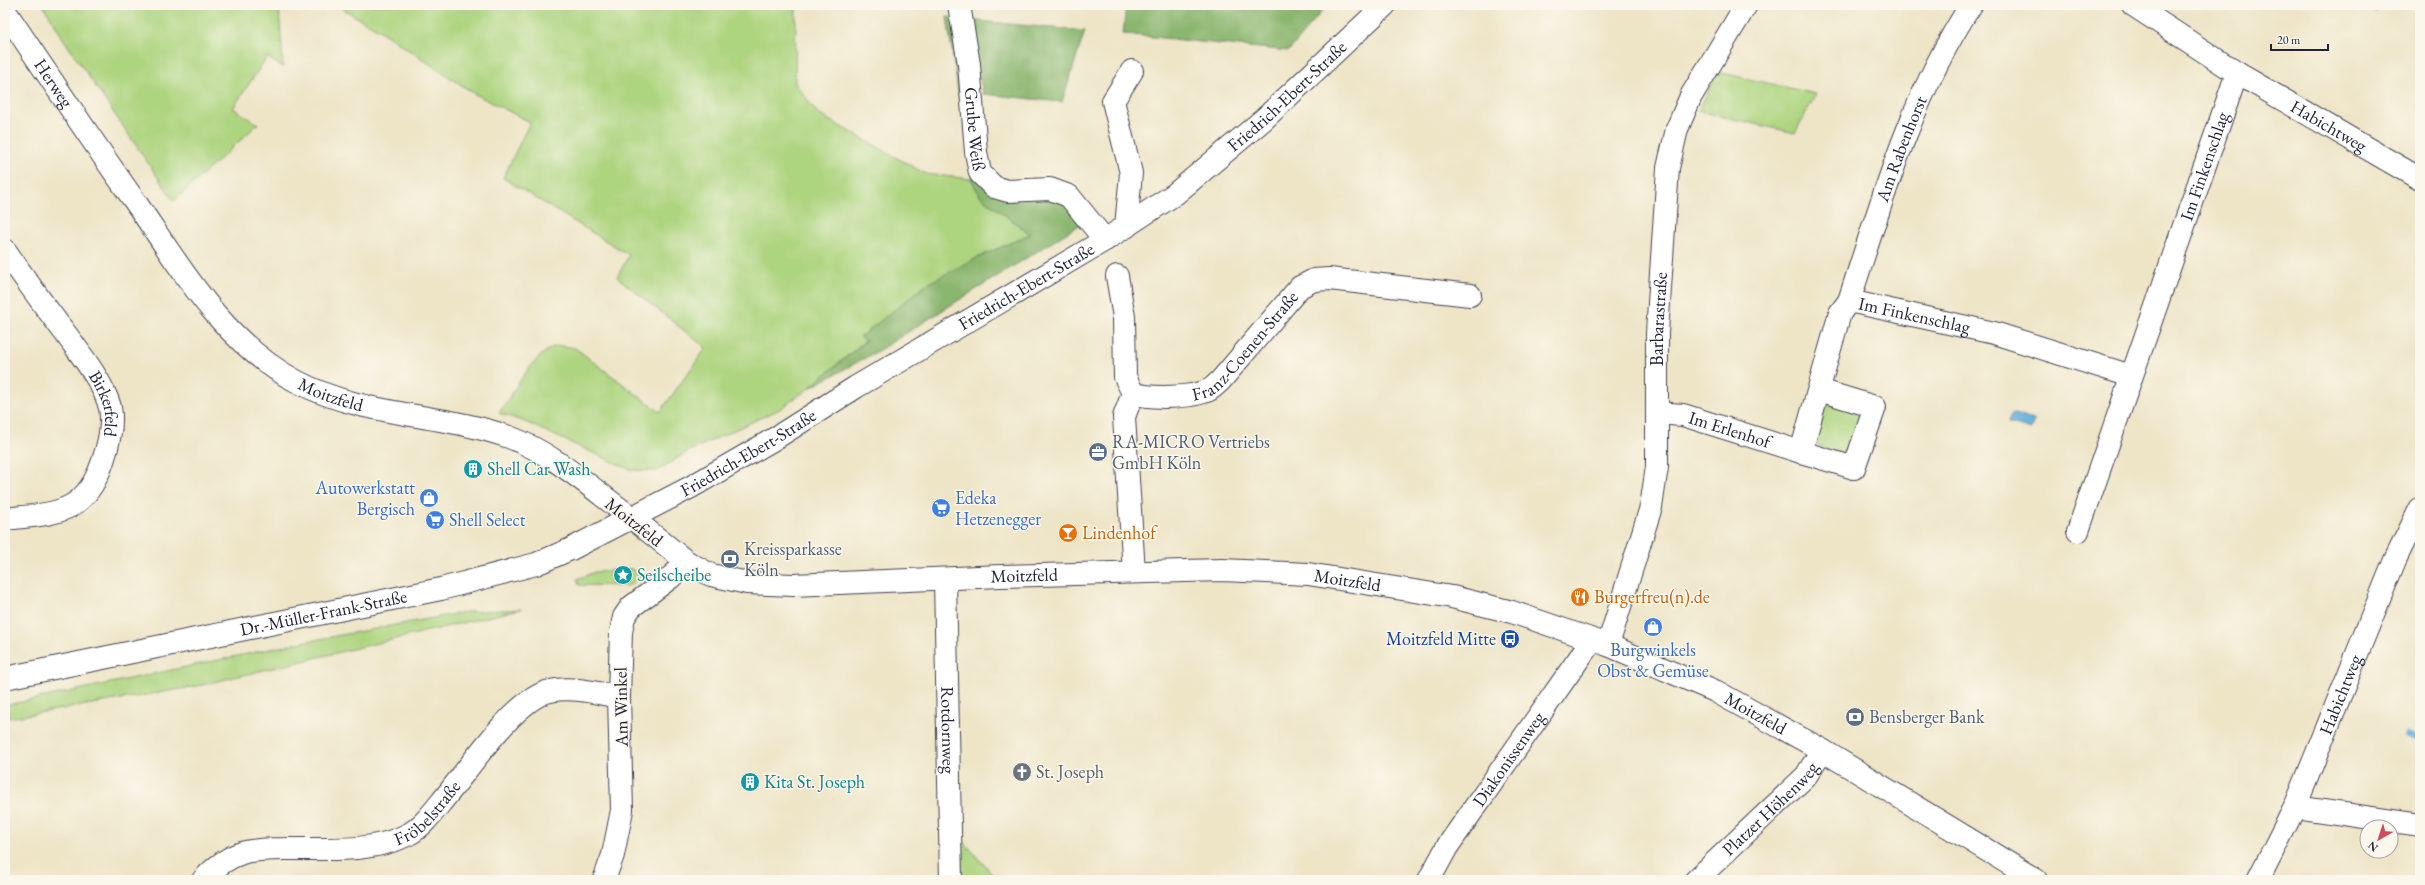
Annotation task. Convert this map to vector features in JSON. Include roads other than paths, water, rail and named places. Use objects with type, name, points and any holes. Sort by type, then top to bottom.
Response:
[{"type":"street","name":"Grube Weiß","points":[[959,5],[969,64],[976,152],[980,173],[994,187],[1008,191],[1050,189],[1068,196],[1105,240]]},
{"type":"street","name":"Friedrich-Ebert-Straße","points":[[632,518],[767,442],[856,387],[1105,240],[1175,194],[1263,120],[1385,5]]},
{"type":"street","name":"Barbarastraße","points":[[1600,642],[1651,507],[1656,467],[1657,333],[1668,168],[1677,129],[1691,96],[1746,5]]},
{"type":"street","name":"Am Rabenhorst","points":[[1845,307],[1895,159],[1951,36],[1971,5]]},
{"type":"street","points":[[2133,5],[2237,72]]},
{"type":"street","name":"Herweg","points":[[5,11],[102,156]]},
{"type":"street","points":[[1126,227],[1131,172],[1112,101],[1132,71]]},
{"type":"street","name":"Im Finkenschlag","points":[[2078,530],[2237,72]]},
{"type":"street","name":"Habichtweg","points":[[2237,72],[2420,179]]},
{"type":"street","name":"Moitzfeld","points":[[102,156],[210,308],[229,330],[272,366],[295,381],[345,402],[398,415],[483,429],[515,440],[553,458],[687,562],[711,575],[747,583],[793,585],[1222,570],[1308,574],[1360,581],[1452,597],[1512,612],[1600,642],[1714,691],[1822,750],[2036,880]]},
{"type":"street","name":"Birkerfeld","points":[[5,250],[94,375],[108,402],[111,424],[107,449],[98,477],[91,491],[78,502],[40,515],[5,519]]},
{"type":"street","points":[[1117,276],[1124,317],[1125,377],[1133,394],[1124,417],[1134,572]]},
{"type":"street","name":"Franz-Coenen-Straße","points":[[1133,394],[1148,396],[1188,395],[1210,390],[1221,380],[1300,287],[1314,280],[1329,279],[1470,295]]},
{"type":"street","points":[[1801,452],[1845,307]]},
{"type":"street","name":"Im Finkenschlag","points":[[1845,307],[1994,333],[2131,376]]},
{"type":"street","name":"Im Erlenhof","points":[[1657,413],[1683,415],[1854,468],[1875,407],[1819,390]]},
{"type":"street","name":"Habichtweg","points":[[2258,880],[2295,807],[2395,560],[2420,509]]},
{"type":"street","name":"Dr.-Müller-Frank-Straße","points":[[5,678],[336,612],[495,576],[536,564],[563,553],[632,518]]},
{"type":"street","name":"Am Winkel","points":[[604,880],[613,855],[622,810],[619,697],[621,632],[624,617],[631,607],[670,578],[687,562]]},
{"type":"street","name":"Rotdornweg","points":[[945,579],[951,880]]},
{"type":"street","name":"Diakonissenweg","points":[[1429,880],[1447,847],[1600,642]]},
{"type":"street","name":"Fröbelstraße","points":[[202,880],[215,867],[242,853],[268,849],[358,848],[382,845],[410,833],[429,817],[506,723],[534,697],[550,691],[579,690],[619,697]]},
{"type":"street","name":"Platzer Höhenweg","points":[[1696,880],[1806,776],[1822,750]]},
{"type":"street","points":[[2295,807],[2420,825]]},
{"type":"water","points":[[2011,413],[2034,420],[2031,430],[2008,423]]},
{"type":"waterway","points":[[2406,735],[2420,738]]},
{"type":"place","name":"RA-MICRO Vertriebs GmbH Köln","points":[[1098,452]]},
{"type":"place","name":"Shell Car Wash","points":[[473,469]]},
{"type":"place","name":"Autowerkstatt Bergisch","points":[[429,498]]},
{"type":"place","name":"Edeka Hetzenegger","points":[[941,508]]},
{"type":"place","name":"Shell Select","points":[[435,520]]},
{"type":"place","name":"Lindenhof","points":[[1068,533]]},
{"type":"place","name":"Kreissparkasse Köln","points":[[730,559]]},
{"type":"place","name":"Seilscheibe","points":[[623,575]]},
{"type":"place","name":"Burgerfreu(n).de","points":[[1580,597]]},
{"type":"place","name":"Burgwinkels Obst & Gemüse","points":[[1653,627]]},
{"type":"place","name":"Moitzfeld Mitte","points":[[1510,639]]},
{"type":"place","name":"Bensberger Bank","points":[[1855,717]]},
{"type":"place","name":"St. Joseph","points":[[1022,772]]},
{"type":"place","name":"Kita St. Joseph","points":[[750,782]]}]
